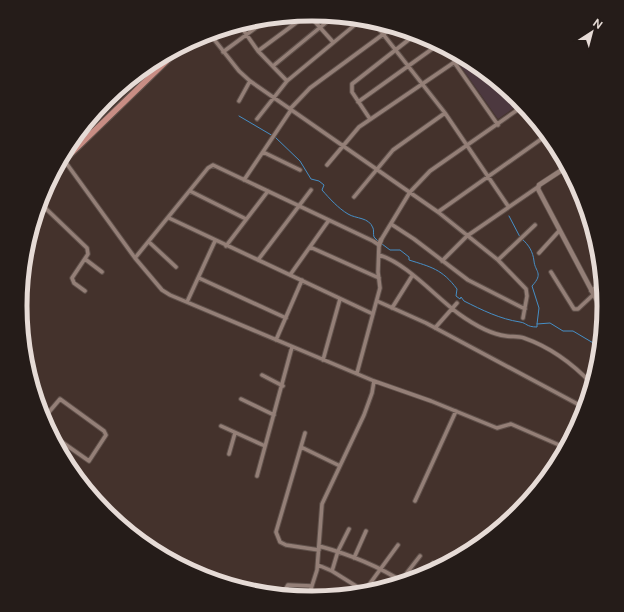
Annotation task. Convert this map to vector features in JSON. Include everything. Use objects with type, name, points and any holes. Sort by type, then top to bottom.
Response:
[{"type":"main road","points":[[72,152],[167,61]]},
{"type":"main road","points":[[124,92],[129,98]]},
{"type":"street","points":[[314,21],[333,42]]},
{"type":"street","points":[[258,50],[297,22]]},
{"type":"street","points":[[273,66],[326,22]]},
{"type":"street","points":[[257,119],[272,97],[287,81],[356,24]]},
{"type":"street","points":[[223,52],[258,26]]},
{"type":"street","points":[[377,29],[445,113],[508,206]]},
{"type":"street","points":[[243,30],[258,50],[287,81]]},
{"type":"street","points":[[244,180],[290,110],[310,88],[388,31]]},
{"type":"street","points":[[213,39],[239,71],[250,81],[438,212],[498,260],[526,289],[527,296],[523,318]]},
{"type":"street","points":[[370,119],[352,92],[352,84],[410,39]]},
{"type":"street","points":[[358,102],[433,48]]},
{"type":"street","points":[[327,165],[352,134],[370,119],[454,62],[498,125]]},
{"type":"street","points":[[239,101],[250,81]]},
{"type":"street","points":[[357,373],[380,288],[378,255],[380,244],[410,192],[430,172],[467,144],[498,125],[519,109]]},
{"type":"street","points":[[354,197],[393,150],[445,113]]},
{"type":"street","points":[[438,212],[542,138]]},
{"type":"street","points":[[263,152],[300,170]]},
{"type":"street","points":[[66,162],[135,258],[162,290],[374,381],[456,411],[497,428],[511,424],[561,446]]},
{"type":"street","points":[[135,258],[169,218],[208,168],[213,165],[380,244]]},
{"type":"street","points":[[442,261],[467,236],[562,170]]},
{"type":"street","points":[[538,187],[559,231],[597,300]]},
{"type":"street","points":[[258,260],[311,190]]},
{"type":"street","points":[[190,191],[246,219]]},
{"type":"street","points":[[226,246],[268,191]]},
{"type":"street","points":[[45,207],[87,248],[88,254],[72,278],[74,283],[85,291]]},
{"type":"street","points":[[169,218],[215,241],[373,314]]},
{"type":"street","points":[[290,275],[329,220]]},
{"type":"street","points":[[392,224],[414,238],[442,261],[482,288],[524,309]]},
{"type":"street","points":[[498,260],[535,225]]},
{"type":"street","points":[[539,253],[559,231]]},
{"type":"street","points":[[187,302],[215,241]]},
{"type":"street","points":[[149,242],[176,267]]},
{"type":"street","points":[[310,247],[379,278]]},
{"type":"street","points":[[378,255],[391,258],[452,308],[480,327],[493,333],[524,338],[554,352],[570,363],[587,379]]},
{"type":"street","points":[[85,259],[102,272]]},
{"type":"street","points":[[551,272],[574,308],[577,310],[596,289]]},
{"type":"street","points":[[392,308],[412,276]]},
{"type":"street","points":[[199,278],[286,318]]},
{"type":"street","points":[[276,340],[302,280]]},
{"type":"street","points":[[323,360],[340,299]]},
{"type":"street","points":[[377,301],[435,328],[579,405]]},
{"type":"street","points":[[435,328],[457,303]]},
{"type":"street","points":[[257,476],[292,347]]},
{"type":"street","points":[[262,375],[282,386]]},
{"type":"street","points":[[310,591],[318,565],[322,504],[364,415],[372,393],[374,381]]},
{"type":"street","points":[[48,413],[60,399],[104,431],[106,435],[89,460],[62,442]]},
{"type":"street","points":[[241,399],[274,415]]},
{"type":"street","points":[[415,501],[456,411]]},
{"type":"street","points":[[221,426],[235,434],[265,446]]},
{"type":"street","points":[[305,433],[276,532],[280,542],[286,545],[338,551],[380,569],[395,578]]},
{"type":"street","points":[[229,454],[235,434]]},
{"type":"street","points":[[301,448],[340,466]]},
{"type":"street","points":[[332,571],[338,551],[349,529]]},
{"type":"street","points":[[354,558],[366,530]]},
{"type":"street","points":[[368,586],[398,545]]},
{"type":"street","points":[[406,575],[420,556]]},
{"type":"street","points":[[318,565],[332,571],[357,588]]},
{"type":"street","points":[[285,590],[288,585],[312,586]]},
{"type":"shaded area","points":[[457,61],[485,80],[516,106],[498,119]]},
{"type":"waterway","points":[[239,116],[273,136]]},
{"type":"waterway","points":[[275,137],[300,161],[311,179],[319,181],[324,185],[322,190],[337,206],[351,216],[365,220],[371,224],[374,237],[378,241]]},
{"type":"waterway","points":[[509,216],[520,237]]},
{"type":"waterway","points":[[522,239],[529,246],[532,252],[538,273],[538,278],[532,286],[539,308],[537,324],[550,323],[563,331],[573,331],[595,344]]},
{"type":"waterway","points":[[382,244],[390,250],[400,250],[409,257],[409,260],[430,267],[441,273],[452,282],[457,289],[456,296],[460,299],[461,297],[464,301],[505,319],[533,327],[537,327],[537,324]]}]
